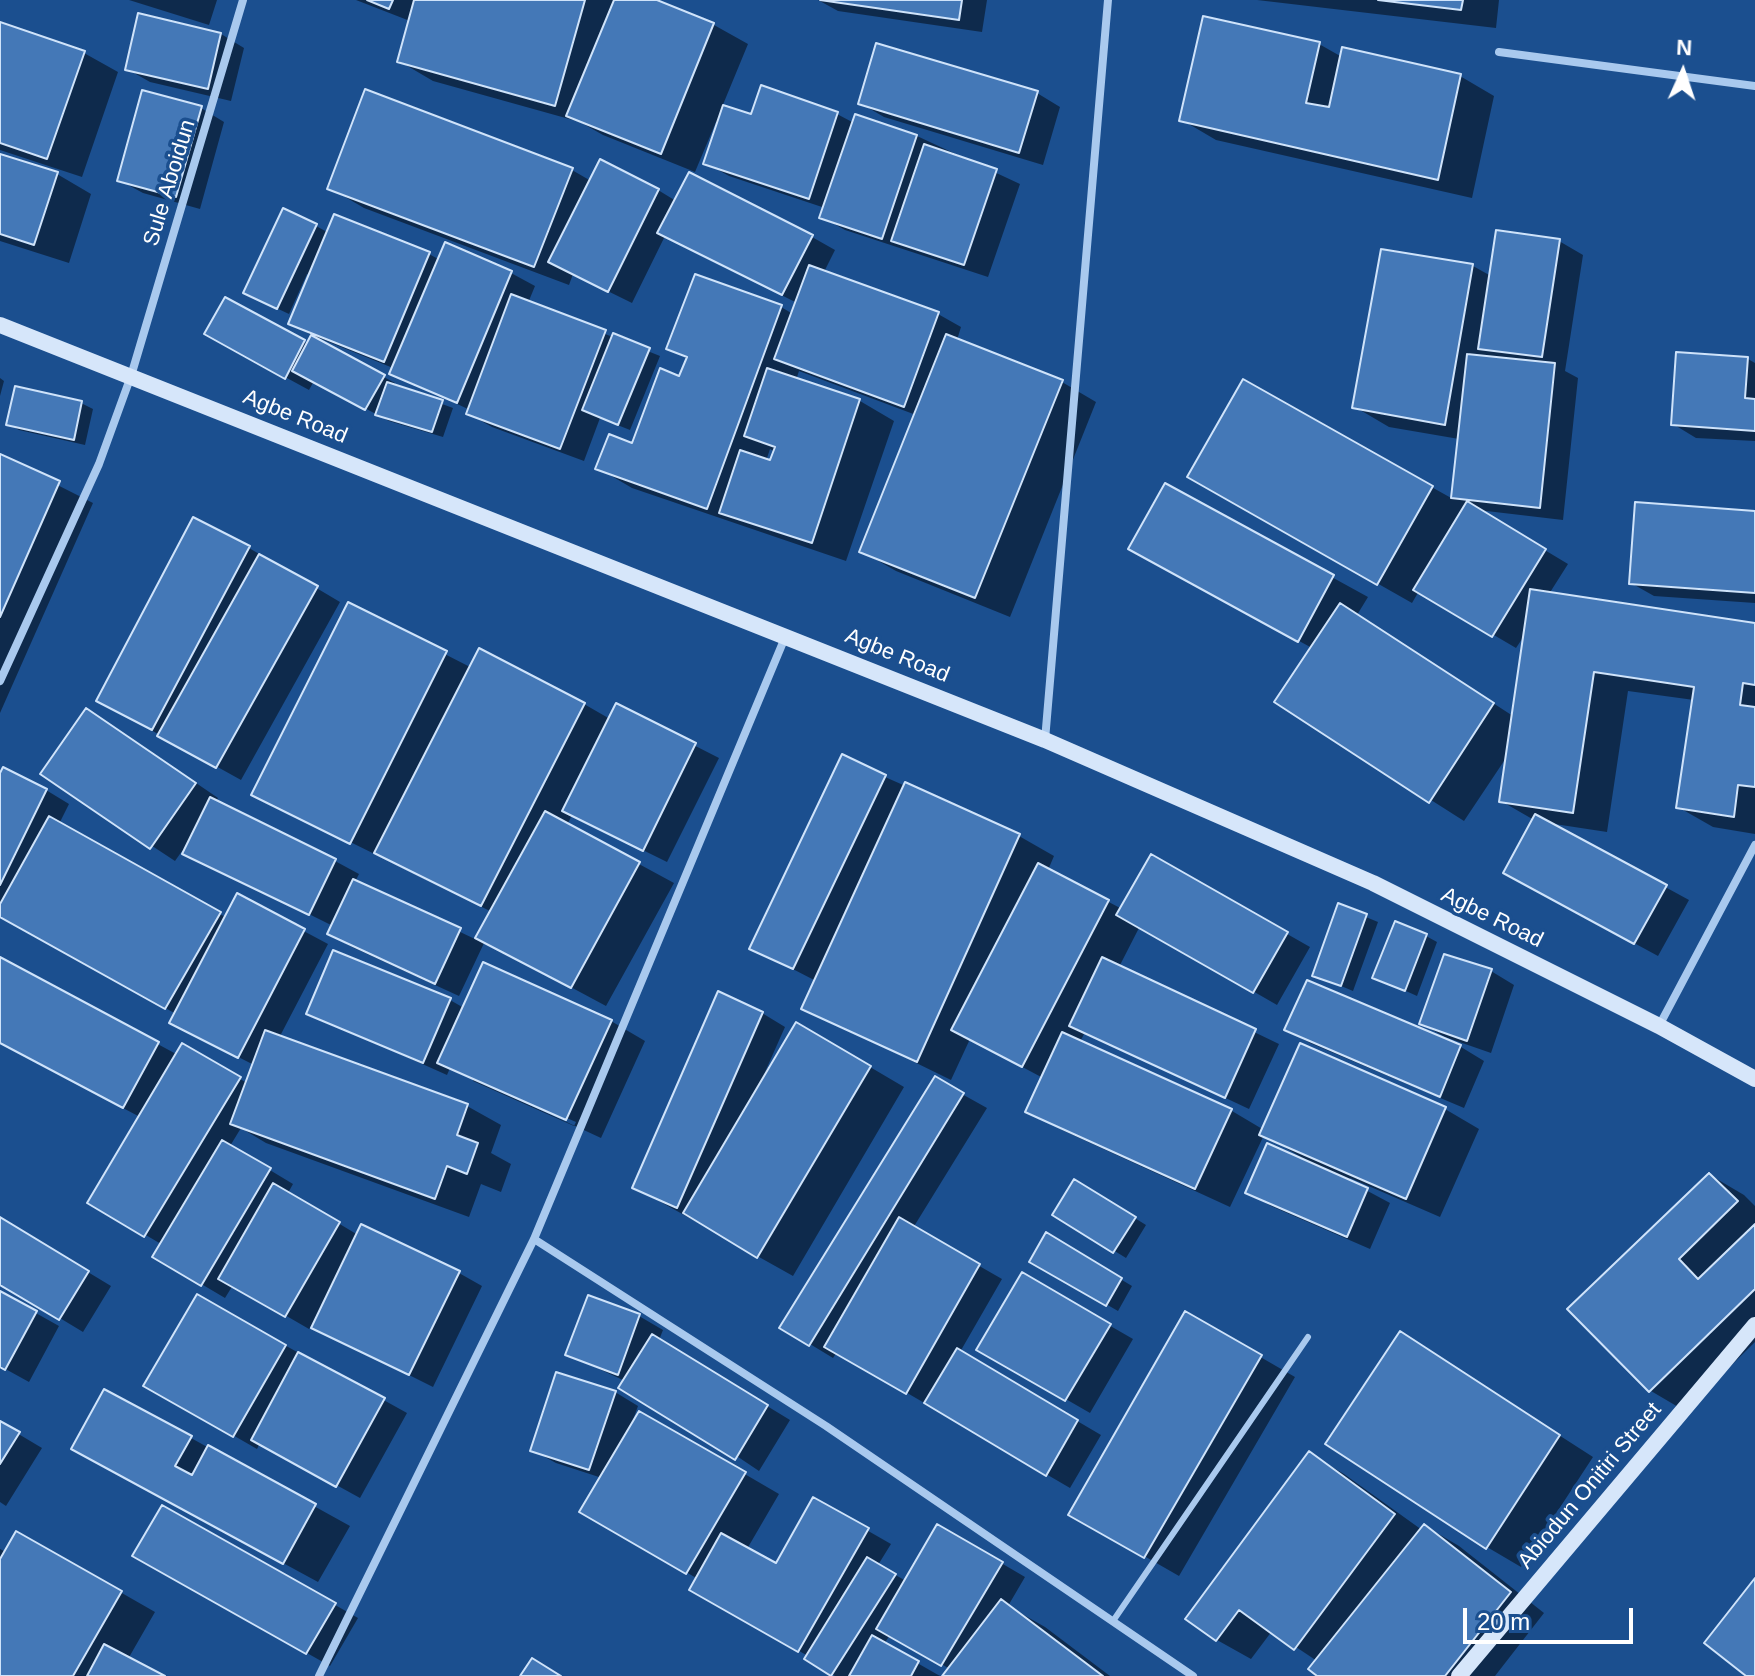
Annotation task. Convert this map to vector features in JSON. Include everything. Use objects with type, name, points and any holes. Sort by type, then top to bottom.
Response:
[{"type":"street","name":"Sule Aboidun","points":[[0,681],[99,464],[131,376],[243,0]]},
{"type":"street","points":[[1045,740],[1108,0]]},
{"type":"street","points":[[1499,52],[1755,86]]},
{"type":"street","name":"Agbe Road","points":[[0,325],[786,634],[1045,740],[1373,883],[1659,1026],[1755,1079]]},
{"type":"street","points":[[319,1676],[534,1239],[786,634]]},
{"type":"street","points":[[1659,1026],[1755,845]]},
{"type":"street","points":[[534,1239],[826,1426],[1193,1676]]},
{"type":"street","name":"Abiodun Onitiri Street","points":[[1459,1676],[1755,1325]]},
{"type":"lane","points":[[1113,1621],[1308,1337]]},
{"type":"building","points":[[367,0],[393,0],[389,9]]},
{"type":"building","points":[[414,0],[585,0],[555,106],[397,62]]},
{"type":"building","points":[[614,0],[657,0],[714,23],[661,154],[566,116]]},
{"type":"building","points":[[820,0],[962,0],[959,20]]},
{"type":"building","points":[[1378,0],[1463,0],[1461,10]]},
{"type":"building","points":[[138,13],[221,33],[208,89],[125,70]]},
{"type":"building","points":[[1203,16],[1320,42],[1306,103],[1329,107],[1342,47],[1461,74],[1438,180],[1179,121]]},
{"type":"building","points":[[0,22],[85,51],[47,159],[0,143]]},
{"type":"building","points":[[876,43],[1038,91],[1019,153],[858,104]]},
{"type":"building","points":[[761,85],[838,112],[809,199],[703,164],[723,105],[751,114]]},
{"type":"building","points":[[365,89],[573,168],[534,267],[327,189]]},
{"type":"building","points":[[142,90],[202,106],[176,197],[117,181]]},
{"type":"building","points":[[855,114],[917,135],[882,239],[819,218]]},
{"type":"building","points":[[924,144],[997,169],[964,265],[891,241]]},
{"type":"building","points":[[0,154],[58,172],[34,245],[0,234]]},
{"type":"building","points":[[600,159],[659,189],[608,292],[548,262]]},
{"type":"building","points":[[689,172],[813,235],[782,295],[657,233]]},
{"type":"building","points":[[283,208],[317,224],[277,309],[243,293]]},
{"type":"building","points":[[334,214],[430,252],[384,362],[288,324]]},
{"type":"building","points":[[1496,230],[1560,239],[1542,357],[1478,349]]},
{"type":"building","points":[[445,242],[512,271],[457,403],[389,374]]},
{"type":"building","points":[[1381,249],[1473,264],[1445,425],[1352,408]]},
{"type":"building","points":[[809,265],[939,312],[904,407],[774,359]]},
{"type":"building","points":[[695,274],[782,305],[707,509],[595,469],[609,434],[632,443],[660,368],[679,376],[687,357],[666,349]]},
{"type":"building","points":[[511,294],[606,330],[560,449],[466,414]]},
{"type":"building","points":[[225,297],[305,340],[285,379],[204,334]]},
{"type":"building","points":[[613,333],[650,348],[618,425],[582,410]]},
{"type":"building","points":[[946,334],[1063,380],[975,598],[859,552]]},
{"type":"building","points":[[311,335],[385,375],[365,410],[292,371]]},
{"type":"building","points":[[1676,352],[1748,357],[1745,398],[1755,399],[1755,431],[1671,425]]},
{"type":"building","points":[[1467,354],[1555,363],[1540,508],[1451,498]]},
{"type":"building","points":[[767,368],[860,399],[812,543],[719,513],[740,450],[770,460],[775,447],[744,436]]},
{"type":"building","points":[[1243,379],[1433,486],[1377,585],[1187,477]]},
{"type":"building","points":[[387,382],[443,400],[432,432],[375,415]]},
{"type":"building","points":[[15,386],[82,401],[74,440],[6,425]]},
{"type":"building","points":[[0,454],[60,481],[0,617]]},
{"type":"building","points":[[1165,483],[1334,575],[1298,642],[1128,549]]},
{"type":"building","points":[[1467,501],[1546,549],[1492,637],[1413,590]]},
{"type":"building","points":[[1635,502],[1755,511],[1755,593],[1629,584]]},
{"type":"building","points":[[193,517],[250,546],[152,730],[96,701]]},
{"type":"building","points":[[259,554],[318,586],[216,768],[157,736]]},
{"type":"building","points":[[1530,589],[1755,623],[1755,685],[1743,683],[1740,705],[1755,707],[1755,787],[1738,785],[1734,817],[1676,808],[1694,687],[1594,672],[1573,813],[1499,802]]},
{"type":"building","points":[[348,602],[447,651],[350,844],[251,795]]},
{"type":"building","points":[[1340,603],[1494,703],[1429,803],[1274,702]]},
{"type":"building","points":[[479,648],[585,703],[481,906],[374,853]]},
{"type":"building","points":[[616,703],[696,743],[643,851],[562,811]]},
{"type":"building","points":[[86,708],[196,783],[150,849],[40,774]]},
{"type":"building","points":[[842,754],[886,775],[793,969],[749,949]]},
{"type":"building","points":[[3,767],[47,789],[0,885],[0,773]]},
{"type":"building","points":[[905,782],[1020,834],[917,1062],[801,1009]]},
{"type":"building","points":[[210,797],[336,859],[309,915],[182,854]]},
{"type":"building","points":[[545,811],[640,862],[571,988],[475,938]]},
{"type":"building","points":[[1535,814],[1667,885],[1634,944],[1503,873]]},
{"type":"building","points":[[49,816],[221,912],[165,1009],[0,917],[0,904]]},
{"type":"building","points":[[1151,854],[1288,932],[1253,993],[1116,915]]},
{"type":"building","points":[[1038,863],[1109,900],[1022,1067],[951,1030]]},
{"type":"building","points":[[353,879],[461,928],[435,984],[327,934]]},
{"type":"building","points":[[237,893],[305,929],[238,1058],[169,1023]]},
{"type":"building","points":[[1338,903],[1367,914],[1341,986],[1312,976]]},
{"type":"building","points":[[1395,921],[1427,934],[1405,991],[1372,978]]},
{"type":"building","points":[[333,950],[451,998],[423,1063],[306,1014]]},
{"type":"building","points":[[1444,954],[1492,969],[1467,1041],[1419,1024]]},
{"type":"building","points":[[0,957],[159,1042],[123,1108],[0,1043]]},
{"type":"building","points":[[1102,957],[1256,1029],[1225,1098],[1069,1026]]},
{"type":"building","points":[[483,962],[612,1020],[566,1120],[437,1063]]},
{"type":"building","points":[[1307,980],[1461,1045],[1440,1097],[1284,1030]]},
{"type":"building","points":[[718,991],[763,1012],[677,1208],[632,1188]]},
{"type":"building","points":[[796,1022],[871,1066],[757,1258],[683,1213]]},
{"type":"building","points":[[265,1030],[468,1104],[457,1135],[478,1143],[467,1174],[447,1166],[435,1199],[230,1124]]},
{"type":"building","points":[[1062,1032],[1232,1109],[1195,1189],[1025,1112]]},
{"type":"building","points":[[182,1043],[241,1077],[144,1237],[87,1203]]},
{"type":"building","points":[[1300,1043],[1446,1107],[1406,1199],[1259,1135]]},
{"type":"building","points":[[935,1076],[964,1093],[809,1346],[779,1328]]},
{"type":"building","points":[[222,1140],[271,1168],[201,1286],[152,1257]]},
{"type":"building","points":[[1267,1143],[1368,1188],[1347,1237],[1245,1193]]},
{"type":"building","points":[[1709,1173],[1738,1201],[1679,1259],[1698,1279],[1755,1224],[1755,1289],[1649,1392],[1567,1309]]},
{"type":"building","points":[[1074,1179],[1136,1217],[1113,1253],[1052,1215]]},
{"type":"building","points":[[273,1183],[340,1222],[285,1317],[218,1279]]},
{"type":"building","points":[[0,1217],[89,1271],[59,1320],[0,1285]]},
{"type":"building","points":[[899,1217],[980,1264],[906,1394],[824,1347]]},
{"type":"building","points":[[361,1224],[460,1271],[409,1375],[311,1328]]},
{"type":"building","points":[[1046,1232],[1122,1278],[1106,1306],[1029,1262]]},
{"type":"building","points":[[1022,1272],[1111,1324],[1065,1401],[976,1350]]},
{"type":"building","points":[[0,1291],[37,1311],[5,1370],[0,1367]]},
{"type":"building","points":[[197,1294],[286,1345],[233,1437],[143,1386]]},
{"type":"building","points":[[588,1295],[640,1314],[618,1375],[565,1355]]},
{"type":"building","points":[[1185,1311],[1262,1355],[1144,1558],[1068,1515]]},
{"type":"building","points":[[1400,1331],[1560,1435],[1486,1549],[1325,1444]]},
{"type":"building","points":[[652,1334],[768,1405],[735,1460],[618,1388]]},
{"type":"building","points":[[957,1348],[1078,1420],[1046,1476],[924,1403]]},
{"type":"building","points":[[298,1352],[385,1398],[336,1487],[251,1440]]},
{"type":"building","points":[[556,1372],[616,1391],[589,1470],[530,1451]]},
{"type":"building","points":[[104,1389],[192,1436],[175,1466],[192,1475],[208,1445],[316,1504],[283,1564],[71,1449]]},
{"type":"building","points":[[639,1411],[746,1472],[686,1574],[579,1512]]},
{"type":"building","points":[[0,1421],[20,1432],[0,1464]]},
{"type":"building","points":[[1309,1451],[1395,1514],[1294,1650],[1239,1610],[1216,1641],[1185,1619]]},
{"type":"building","points":[[813,1497],[869,1528],[798,1652],[689,1590],[721,1533],[776,1563]]},
{"type":"building","points":[[162,1505],[336,1603],[306,1654],[132,1556]]},
{"type":"building","points":[[937,1524],[1003,1562],[941,1666],[876,1629]]},
{"type":"building","points":[[1424,1524],[1511,1592],[1445,1676],[1317,1676],[1308,1669]]},
{"type":"building","points":[[16,1531],[122,1591],[73,1676],[0,1676],[0,1559]]},
{"type":"building","points":[[867,1557],[896,1574],[831,1676],[804,1659]]},
{"type":"building","points":[[1755,1578],[1755,1676],[1746,1676],[1704,1643]]},
{"type":"building","points":[[1001,1599],[1103,1676],[942,1676]]},
{"type":"building","points":[[872,1635],[919,1661],[911,1676],[849,1676]]},
{"type":"building","points":[[104,1644],[165,1676],[87,1676]]},
{"type":"building","points":[[532,1658],[561,1676],[520,1676]]}]
